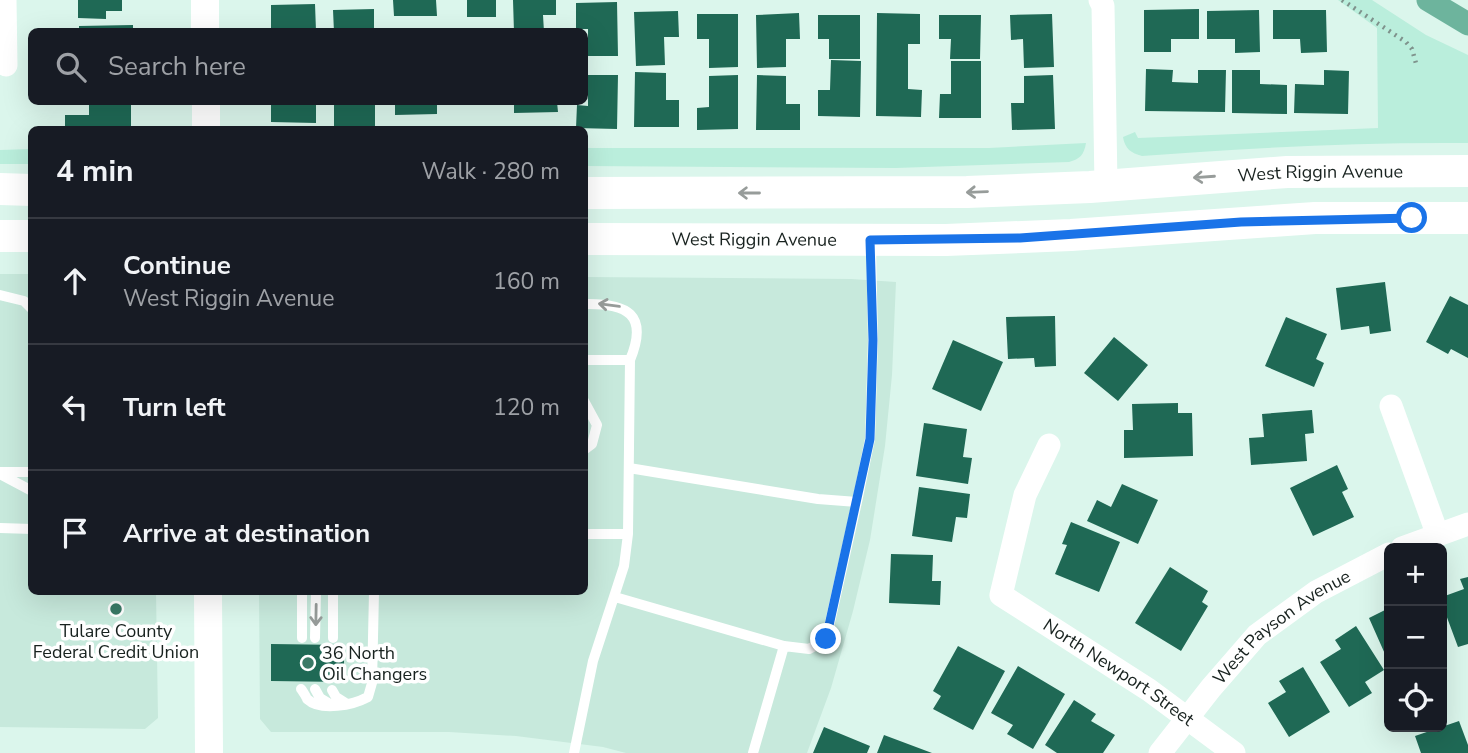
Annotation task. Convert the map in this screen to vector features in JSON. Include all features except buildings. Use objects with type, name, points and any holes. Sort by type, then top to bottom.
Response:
[{"type":"main road","name":"West Riggin Avenue","points":[[588,193],[967,192],[1287,173],[1468,171]]},
{"type":"main road","points":[[0,189],[28,190]]},
{"type":"main road","name":"West Riggin Avenue","points":[[588,239],[1020,238],[1315,218],[1468,218]]},
{"type":"main road","points":[[0,236],[28,236]]},
{"type":"street","points":[[5,0],[6,65]]},
{"type":"street","points":[[205,0],[205,28]]},
{"type":"street","points":[[1100,0],[1104,6],[1106,185]]},
{"type":"street","points":[[206,105],[206,126]]},
{"type":"street","points":[[1391,406],[1437,533]]},
{"type":"street","name":"North Newport Street","points":[[1049,445],[1025,495],[1001,595],[1098,655],[1234,753]]},
{"type":"street","points":[[1414,543],[1468,524]]},
{"type":"street","name":"West Payson Avenue","points":[[1160,753],[1257,635],[1316,592],[1384,557]]},
{"type":"street","points":[[208,595],[209,753]]},
{"type":"lane","points":[[615,597],[784,646],[809,649],[826,639],[870,439],[873,340],[870,240]]},
{"type":"lane","points":[[0,295],[28,304]]},
{"type":"lane","points":[[574,753],[593,661],[624,566],[628,534],[630,360],[637,344],[637,331],[630,314],[623,308],[611,304],[588,304]]},
{"type":"lane","points":[[588,360],[630,360]]},
{"type":"lane","points":[[588,408],[597,425],[592,444],[588,447]]},
{"type":"lane","points":[[629,468],[818,499],[857,502]]},
{"type":"lane","points":[[0,473],[28,472]]},
{"type":"lane","points":[[0,473],[28,489]]},
{"type":"lane","points":[[0,528],[28,529]]},
{"type":"lane","points":[[588,534],[628,534]]},
{"type":"lane","points":[[302,595],[302,638]]},
{"type":"lane","points":[[315,638],[316,595]]},
{"type":"lane","points":[[332,638],[333,595]]},
{"type":"lane","points":[[301,689],[307,699],[317,705],[355,704],[368,697],[372,683],[374,595]]},
{"type":"lane","points":[[753,753],[784,646]]},
{"type":"lane","points":[[315,689],[320,698],[331,705]]},
{"type":"lane","points":[[332,690],[347,704]]},
{"type":"path","points":[[1342,0],[1406,42],[1412,49],[1418,67]]},
{"type":"shaded area","points":[[1338,0],[1372,0],[1426,35],[1468,55],[1468,143],[1305,146],[1142,156],[1127,147],[1123,137],[1135,132],[1138,138],[1378,128],[1377,28]]},
{"type":"shaded area","points":[[1086,143],[1081,156],[1069,162],[896,168],[588,166],[588,148],[989,148]]},
{"type":"shaded area","points":[[28,149],[28,164],[0,164],[0,150]]},
{"type":"shaded area","points":[[0,274],[28,274],[28,595],[156,595],[158,718],[145,729],[0,727]]},
{"type":"shaded area","points":[[588,277],[851,279],[896,282],[892,375],[885,446],[870,540],[831,688],[807,753],[626,753],[603,747],[516,736],[449,732],[271,732],[260,719],[259,595],[588,595]]},
{"type":"waterway","points":[[1428,0],[1468,24]]},
{"type":"place","name":"Tulare County Federal Credit Union","points":[[116,609]]},
{"type":"place","name":"36 North Oil Changers","points":[[308,663]]},
{"type":"route","points":[[826,639],[870,439],[873,340],[870,240],[1020,238],[1315,218],[1412,218]]}]
